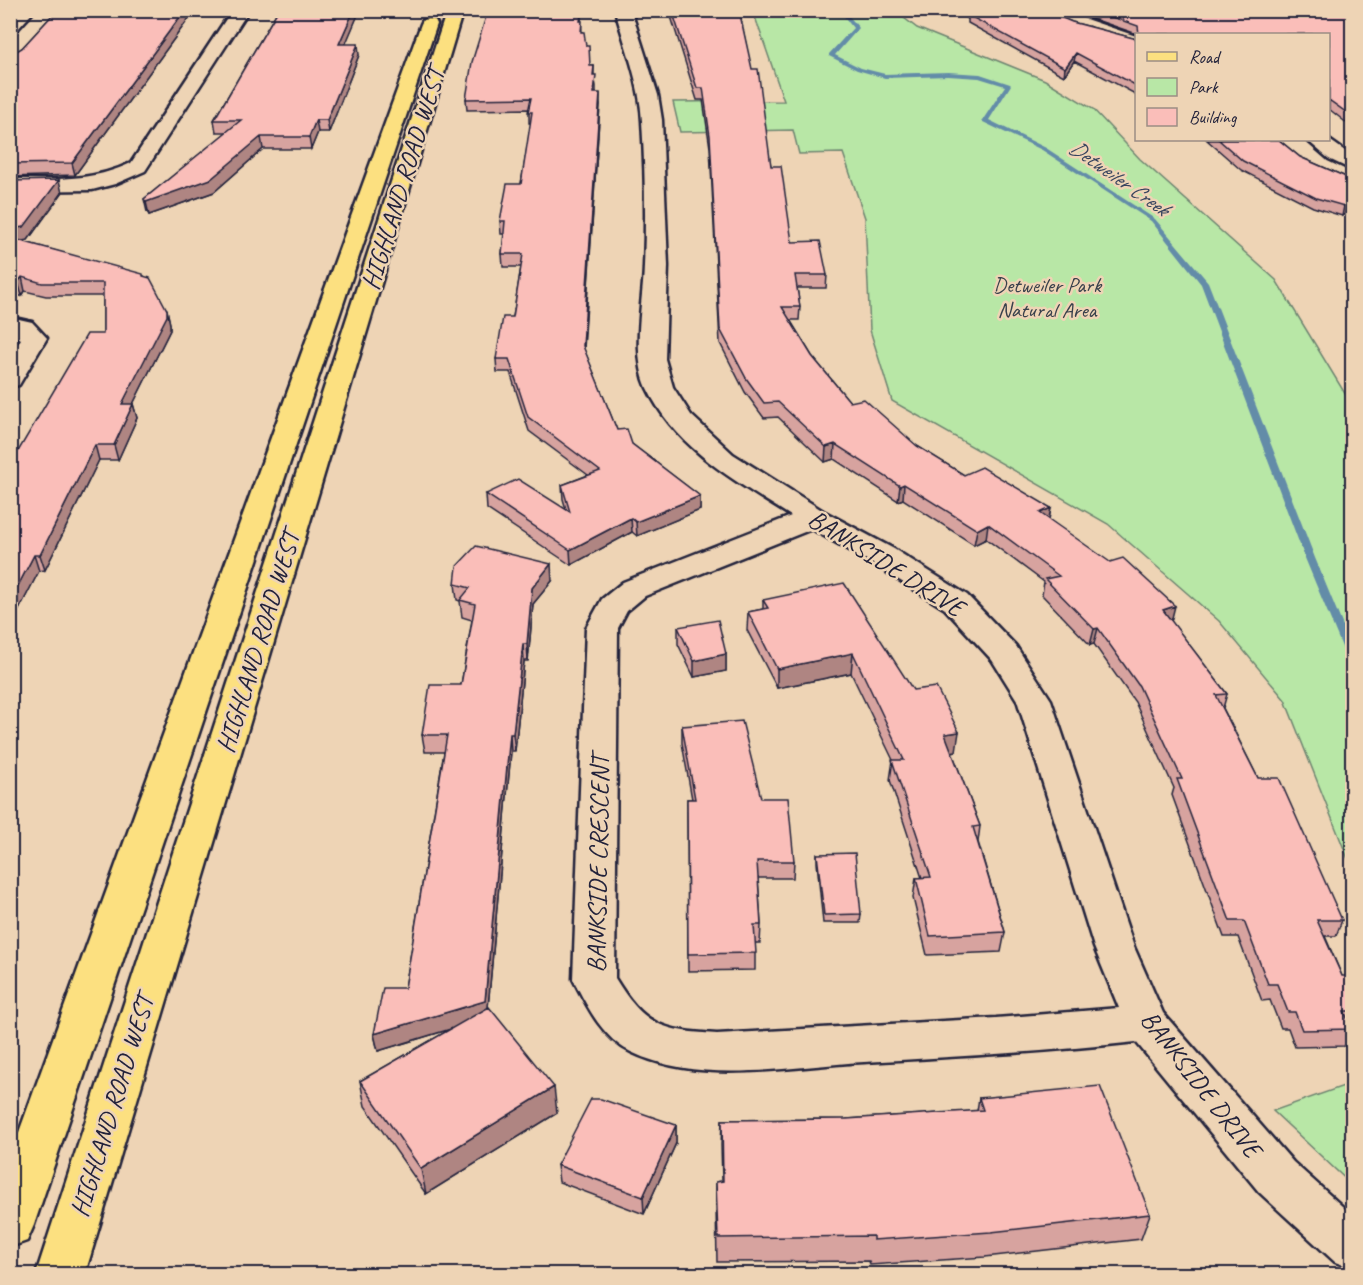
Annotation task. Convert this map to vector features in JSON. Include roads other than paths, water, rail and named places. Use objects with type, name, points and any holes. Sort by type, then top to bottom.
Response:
[{"type":"main road","name":"HIGHLAND ROAD WEST","points":[[10,1225],[434,10]]},
{"type":"main road","name":"HIGHLAND ROAD WEST","points":[[60,1275],[455,10]]},
{"type":"street","points":[[10,185],[87,184],[110,180],[138,167],[241,10]]},
{"type":"street","name":"BANKSIDE DRIVE","points":[[623,10],[649,95],[652,120],[656,266],[652,359],[660,387],[680,420],[723,460],[814,518],[883,556],[956,602],[1004,653],[1034,700],[1114,947],[1146,1023],[1276,1178],[1353,1246]]},
{"type":"street","points":[[1043,10],[1078,24],[1135,40]]},
{"type":"street","points":[[1318,141],[1336,155],[1353,164]]},
{"type":"street","points":[[10,324],[23,327],[34,338],[10,380]]},
{"type":"street","name":"BANKSIDE CRESCENT","points":[[814,518],[634,589],[613,606],[602,628],[594,979],[608,1006],[645,1039],[667,1047],[714,1051],[1067,1032],[1146,1023]]},
{"type":"waterway","name":"Detweiler Creek","points":[[841,10],[856,28],[831,55],[859,69],[885,76],[948,74],[980,76],[1008,85],[985,121],[1044,149],[1153,220],[1205,284],[1310,558],[1352,659]]},
{"type":"park label","name":"Detweiler Park Natural Area","points":[[1047,298]]}]
